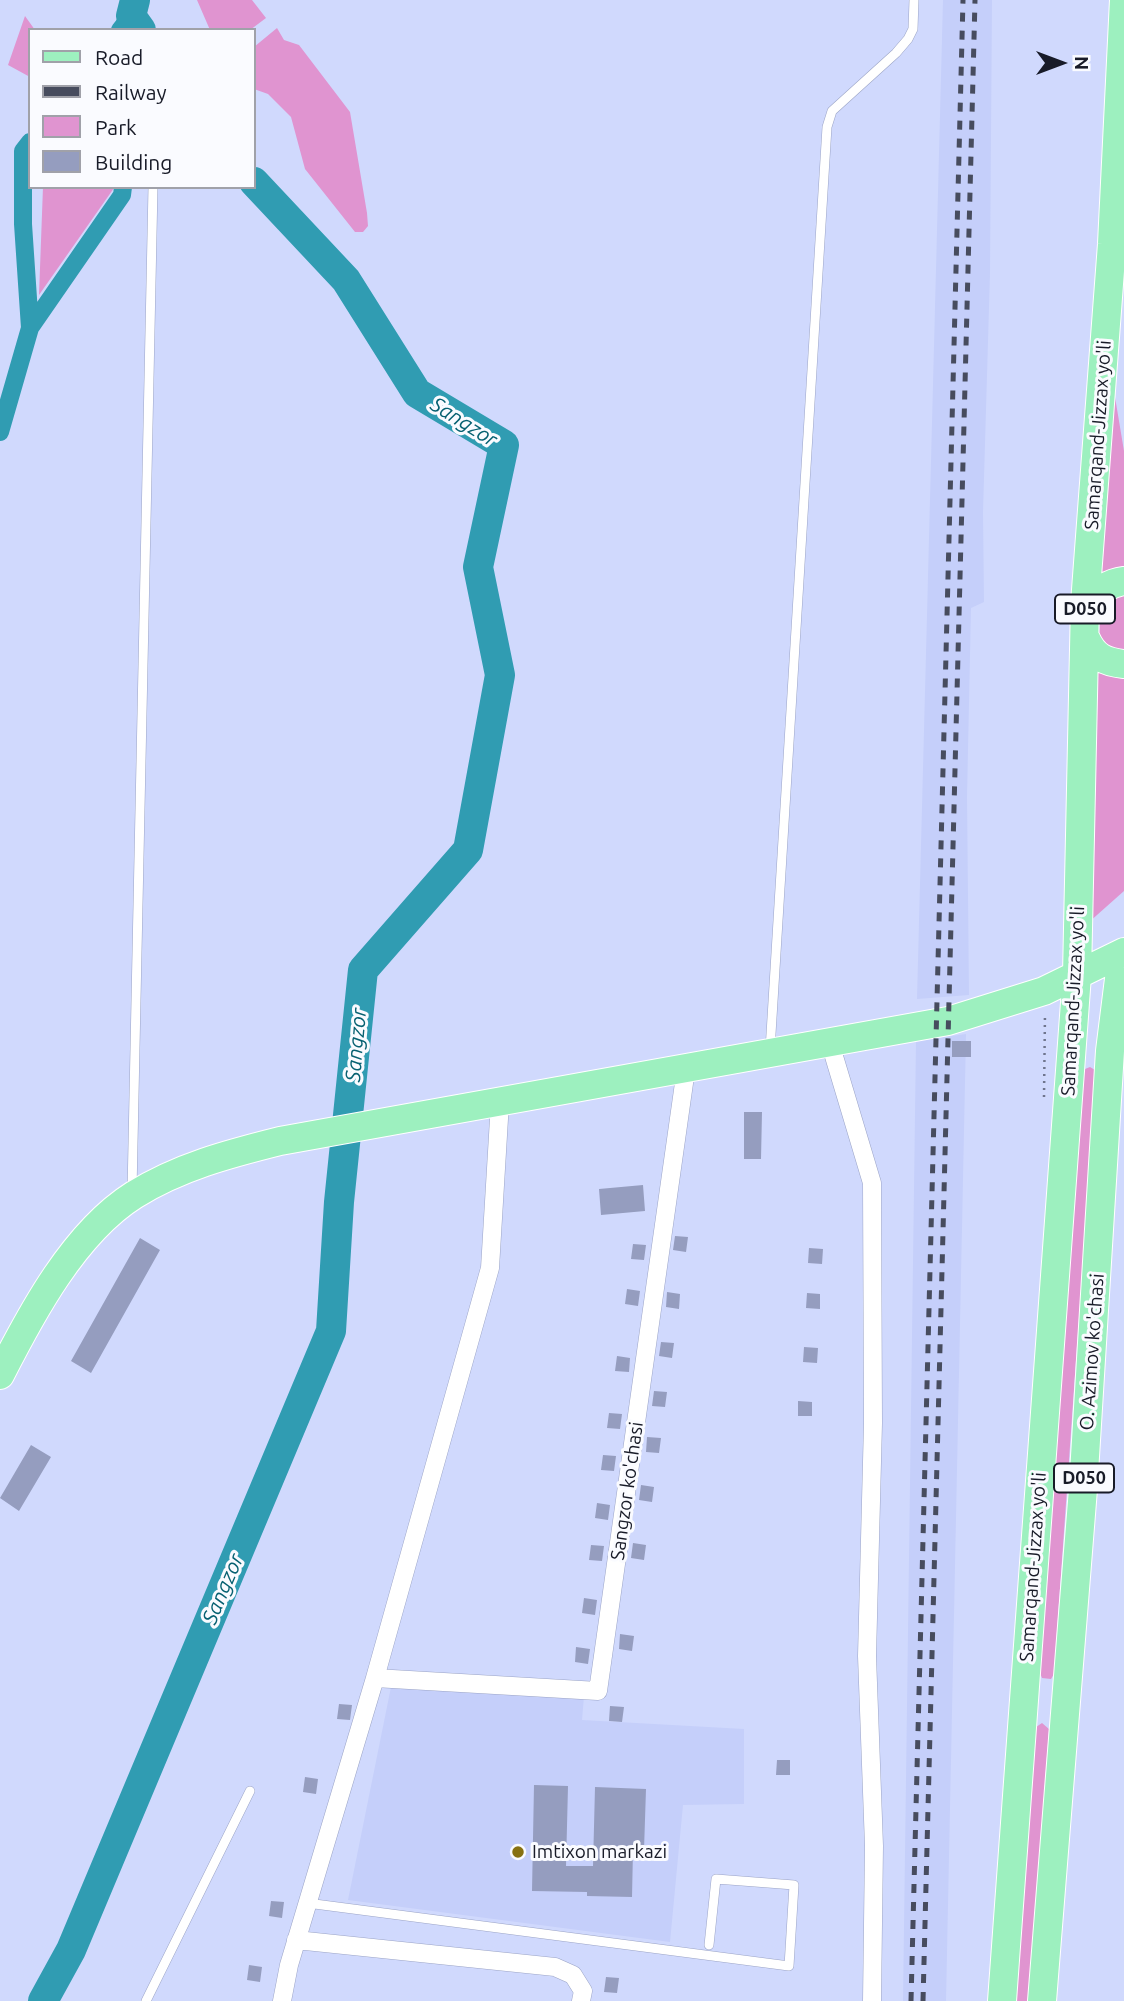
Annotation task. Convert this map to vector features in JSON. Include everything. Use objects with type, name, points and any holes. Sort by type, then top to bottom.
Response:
[{"type":"main road","name":"Samarqand-Jizzax yo'li","points":[[1002,2001],[1076,975],[1085,607],[1112,244],[1124,0]]},
{"type":"main road","name":"D050","points":[[1112,244],[1124,323]]},
{"type":"main road","points":[[1085,607],[1109,584],[1124,581]]},
{"type":"main road","points":[[1086,639],[1091,651],[1099,658],[1124,664]]},
{"type":"main road","name":"D050","points":[[1076,975],[1123,953]]},
{"type":"main road","name":"O. Azimov ko'chasi","points":[[1042,2001],[1123,953]]},
{"type":"main road","points":[[0,1375],[31,1318],[75,1252],[99,1225],[132,1196],[195,1165],[280,1141],[948,1021],[1044,991],[1076,975]]},
{"type":"main road","points":[[1025,1675],[1035,1691],[1045,1695],[1056,1691],[1067,1679]]},
{"type":"street","points":[[830,1043],[872,1184],[873,1423],[867,1656],[874,1846],[872,2001]]},
{"type":"street","name":"Sangzor ko'chasi","points":[[375,1678],[598,1691],[686,1069]]},
{"type":"street","points":[[282,2001],[296,1940],[375,1678],[490,1268],[500,1102]]},
{"type":"street","points":[[296,1940],[555,1967],[573,1975],[583,1991],[581,2001]]},
{"type":"lane","points":[[770,1054],[827,127],[832,111],[908,39],[913,29],[914,0]]},
{"type":"lane","points":[[132,1196],[153,189]]},
{"type":"lane","points":[[146,2001],[250,1791]]},
{"type":"lane","points":[[307,1903],[789,1966],[794,1885],[716,1879],[709,1945]]},
{"type":"shaded area","points":[[943,0],[992,0],[990,273],[983,512],[984,602],[971,608],[967,797],[969,995],[917,999]]},
{"type":"shaded area","points":[[966,1034],[946,2001],[903,2001],[916,1041]]},
{"type":"shaded area","name":"Imtixon markazi","points":[[391,1687],[584,1696],[582,1720],[744,1729],[744,1804],[683,1805],[670,1942],[348,1900]]},
{"type":"green space","points":[[197,0],[252,0],[266,18],[253,28],[209,28]]},
{"type":"green space","points":[[25,16],[34,28],[28,28],[28,76],[8,65]]},
{"type":"green space","points":[[277,28],[284,40],[299,45],[350,112],[367,213],[368,226],[363,232],[355,232],[305,169],[291,117],[268,94],[256,90],[256,45]]},
{"type":"green space","points":[[43,189],[113,189],[39,295]]},
{"type":"green space","points":[[1110,397],[1115,397],[1124,451],[1124,574],[1101,575]]},
{"type":"green space","points":[[1124,590],[1124,652],[1099,648],[1100,602]]},
{"type":"green space","points":[[1096,667],[1124,670],[1124,891],[1088,923]]},
{"type":"green space","points":[[1090,1067],[1095,1070],[1096,1075],[1054,1674],[1051,1679],[1042,1678],[1040,1673],[1083,1074],[1085,1069]]},
{"type":"green space","points":[[1042,1723],[1049,1729],[1029,2001],[1016,2001],[1036,1727]]},
{"type":"building","points":[[952,1041],[971,1041],[971,1057],[952,1057]]},
{"type":"building","points":[[744,1112],[762,1112],[761,1159],[744,1159]]},
{"type":"building","points":[[643,1185],[645,1211],[601,1215],[599,1189]]},
{"type":"building","points":[[675,1236],[688,1237],[686,1252],[673,1250]]},
{"type":"building","points":[[140,1238],[160,1250],[91,1373],[71,1361]]},
{"type":"building","points":[[633,1244],[646,1245],[644,1260],[631,1259]]},
{"type":"building","points":[[809,1248],[823,1249],[822,1264],[808,1263]]},
{"type":"building","points":[[627,1289],[640,1291],[638,1306],[625,1304]]},
{"type":"building","points":[[667,1292],[680,1294],[679,1309],[666,1307]]},
{"type":"building","points":[[807,1293],[820,1294],[820,1309],[806,1308]]},
{"type":"building","points":[[661,1342],[674,1343],[672,1358],[659,1356]]},
{"type":"building","points":[[804,1347],[818,1348],[817,1363],[803,1362]]},
{"type":"building","points":[[617,1356],[630,1358],[629,1372],[615,1371]]},
{"type":"building","points":[[654,1391],[667,1392],[665,1407],[652,1406]]},
{"type":"building","points":[[798,1401],[812,1402],[812,1416],[798,1416]]},
{"type":"building","points":[[609,1413],[622,1414],[620,1429],[607,1428]]},
{"type":"building","points":[[647,1437],[661,1438],[659,1453],[646,1452]]},
{"type":"building","points":[[31,1445],[51,1457],[19,1511],[0,1498]]},
{"type":"building","points":[[603,1455],[616,1456],[614,1471],[601,1470]]},
{"type":"building","points":[[641,1485],[654,1487],[652,1502],[639,1500]]},
{"type":"building","points":[[597,1503],[610,1505],[608,1520],[595,1518]]},
{"type":"building","points":[[633,1543],[646,1545],[644,1560],[631,1558]]},
{"type":"building","points":[[591,1545],[604,1546],[602,1561],[589,1560]]},
{"type":"building","points":[[584,1598],[597,1600],[595,1615],[582,1613]]},
{"type":"building","points":[[620,1634],[634,1636],[632,1651],[619,1649]]},
{"type":"building","points":[[576,1647],[590,1649],[588,1664],[575,1662]]},
{"type":"building","points":[[339,1704],[352,1705],[350,1720],[337,1719]]},
{"type":"building","points":[[610,1706],[624,1707],[622,1722],[609,1721]]},
{"type":"building","points":[[777,1760],[790,1760],[790,1775],[776,1775]]},
{"type":"building","points":[[305,1777],[318,1779],[316,1794],[303,1792]]},
{"type":"building","points":[[534,1785],[568,1786],[566,1866],[593,1866],[595,1787],[646,1789],[644,1850],[633,1850],[632,1897],[587,1896],[587,1892],[532,1891]]},
{"type":"building","points":[[271,1901],[284,1902],[282,1918],[269,1916]]},
{"type":"building","points":[[249,1965],[262,1967],[260,1982],[247,1980]]},
{"type":"building","points":[[606,1977],[619,1978],[617,1993],[604,1992]]},
{"type":"waterway","name":"Sangzor","points":[[135,0],[131,16],[140,28]]},
{"type":"waterway","points":[[122,28],[131,16]]},
{"type":"waterway","points":[[28,145],[23,151],[23,224],[30,328]]},
{"type":"waterway","name":"Sangzor","points":[[43,2001],[71,1950],[331,1331],[339,1202],[363,970],[468,850],[500,675],[478,567],[504,445],[417,393],[346,280],[256,184]]},
{"type":"waterway","points":[[0,432],[30,328],[122,195],[123,189]]},
{"type":"railway","points":[[911,2001],[963,0]]},
{"type":"railway","points":[[923,2001],[975,0]]},
{"type":"place","name":"Imtixon markazi","points":[[518,1852]]}]
